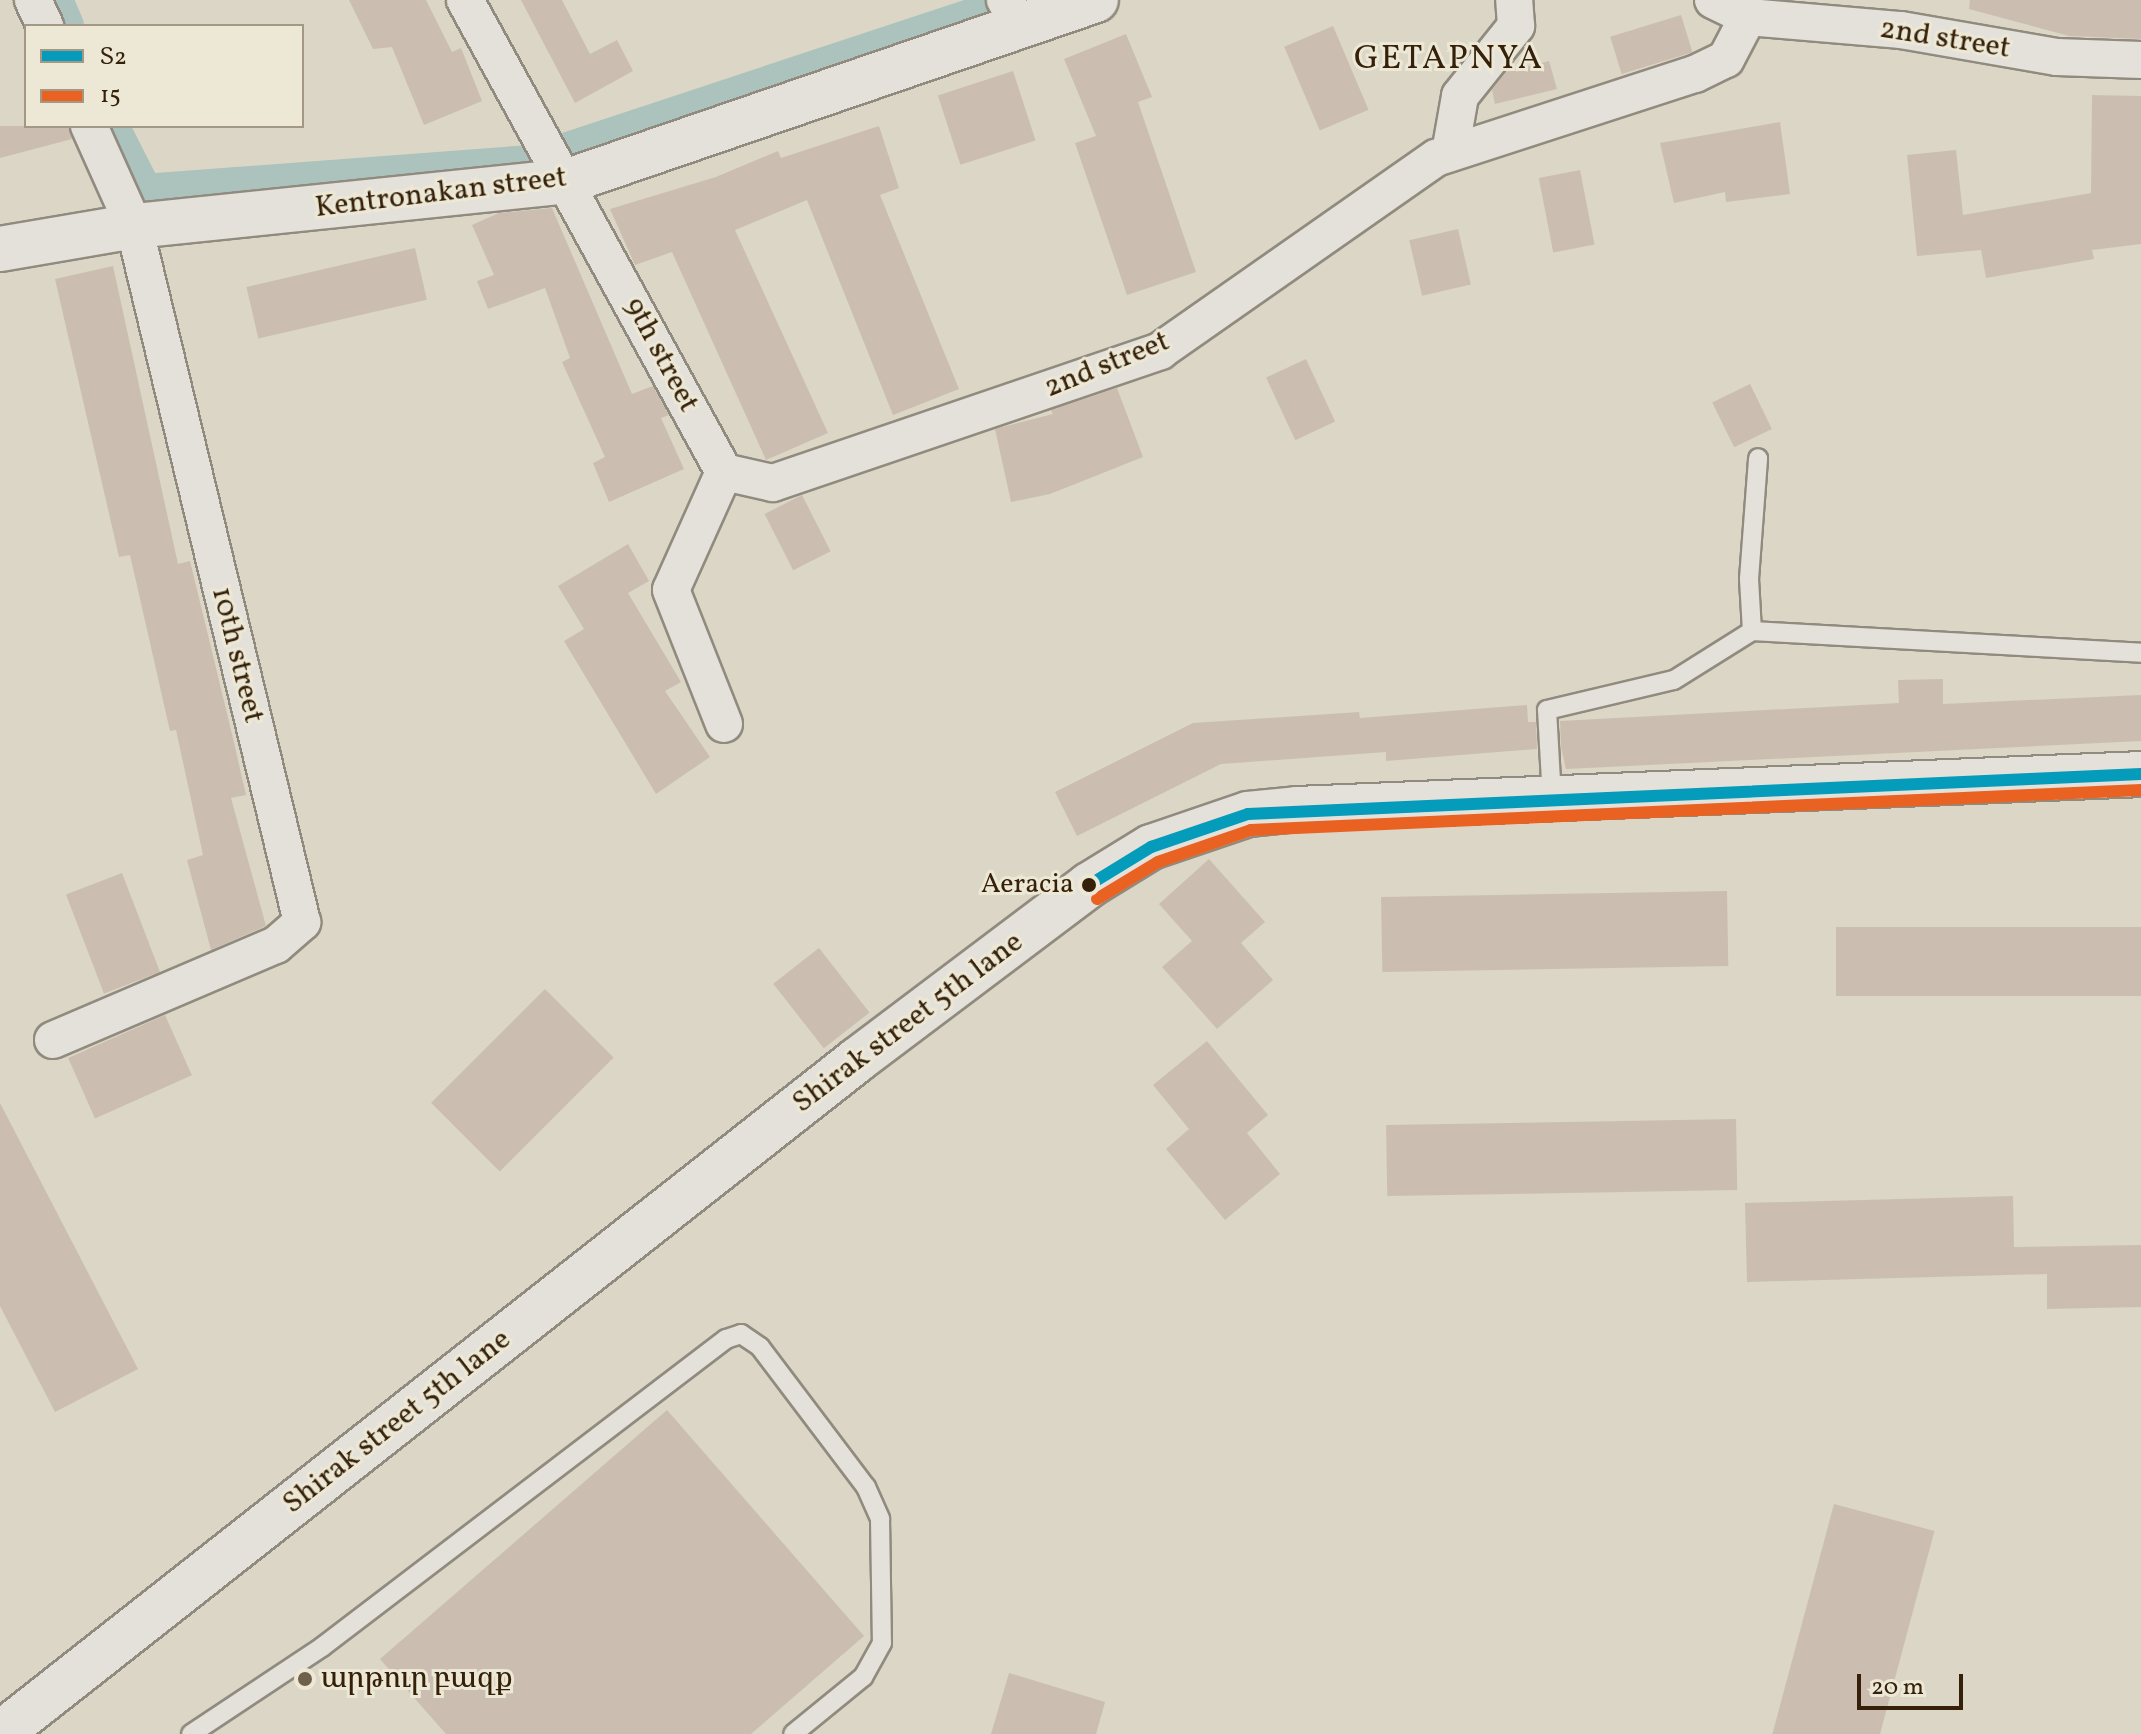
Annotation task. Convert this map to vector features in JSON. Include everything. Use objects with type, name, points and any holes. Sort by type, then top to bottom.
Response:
[{"type":"street","points":[[33,0],[44,24]]},
{"type":"street","name":"9th street","points":[[465,0],[568,181],[724,472]]},
{"type":"street","name":"Kentronakan street","points":[[0,249],[134,226],[568,181],[1013,13],[1096,0]]},
{"type":"street","points":[[1450,153],[1460,96],[1516,26],[1514,0]]},
{"type":"street","name":"2nd street","points":[[1713,0],[1748,17],[1901,30],[2057,57],[2141,60]]},
{"type":"street","name":"2nd street","points":[[724,472],[773,483],[1160,351],[1436,158],[1695,74],[1726,59],[1748,17]]},
{"type":"street","name":"10th street","points":[[53,1040],[276,945],[302,922],[134,226],[90,128]]},
{"type":"street","points":[[724,472],[671,590],[724,724]]},
{"type":"street","name":"Shirak street 5th lane","points":[[0,1734],[857,1060],[1089,885],[1151,847],[1248,814],[2141,774]]},
{"type":"lane","points":[[1752,631],[1749,579],[1758,458]]},
{"type":"lane","points":[[1552,799],[1547,710],[1674,680],[1752,631],[2141,653]]},
{"type":"lane","points":[[191,1734],[322,1647],[726,1339],[741,1334],[760,1347],[866,1487],[880,1519],[882,1643],[863,1677],[793,1734]]},
{"type":"building","points":[[349,0],[426,0],[452,52],[461,48],[482,101],[424,125],[392,47],[373,49]]},
{"type":"building","points":[[521,0],[562,0],[590,54],[617,40],[633,71],[575,103]]},
{"type":"building","points":[[1970,0],[2141,0],[2141,39],[2069,36],[1969,9]]},
{"type":"building","points":[[1681,15],[1692,52],[1622,74],[1610,37]]},
{"type":"building","points":[[1333,26],[1369,110],[1320,130],[1284,47]]},
{"type":"building","points":[[1126,34],[1152,97],[1138,102],[1196,272],[1127,295],[1075,143],[1096,136],[1064,59]]},
{"type":"building","points":[[1549,61],[1557,89],[1495,104],[1492,90],[1506,72]]},
{"type":"building","points":[[1013,71],[1036,140],[960,165],[938,95]]},
{"type":"building","points":[[2092,95],[2141,96],[2141,244],[2092,250],[2094,259],[1986,278],[1981,250],[1917,256],[1907,155],[1956,150],[1963,215],[2091,193]]},
{"type":"building","points":[[1780,122],[1790,194],[1726,202],[1725,192],[1674,203],[1660,143]]},
{"type":"building","points":[[0,126],[69,128],[72,139],[0,158]]},
{"type":"building","points":[[879,126],[899,188],[880,195],[959,389],[893,415],[807,200],[735,230],[828,433],[766,460],[672,252],[635,265],[610,209],[716,177],[778,151],[781,158]]},
{"type":"building","points":[[1580,170],[1595,245],[1553,253],[1539,178]]},
{"type":"building","points":[[552,208],[632,394],[653,386],[669,415],[661,418],[684,469],[609,502],[593,463],[605,457],[562,362],[570,358],[545,288],[488,309],[477,281],[494,275],[472,225],[499,213]]},
{"type":"building","points":[[1458,229],[1471,285],[1422,296],[1409,240]]},
{"type":"building","points":[[415,248],[427,300],[258,339],[246,287]]},
{"type":"building","points":[[113,266],[178,564],[190,561],[232,734],[246,795],[231,798],[266,926],[211,950],[187,860],[203,855],[176,730],[170,731],[130,555],[119,557],[55,279]]},
{"type":"building","points":[[1306,359],[1335,422],[1295,440],[1266,378]]},
{"type":"building","points":[[1750,384],[1772,429],[1734,447],[1712,402]]},
{"type":"building","points":[[1117,388],[1143,457],[1050,494],[1011,502],[995,429],[1053,414],[1051,410]]},
{"type":"building","points":[[802,495],[831,551],[793,570],[765,514]]},
{"type":"building","points":[[628,544],[649,581],[628,593],[681,682],[665,691],[710,757],[656,794],[564,641],[584,629],[558,586]]},
{"type":"building","points":[[1943,679],[1943,704],[2141,695],[2141,741],[1566,769],[1561,747],[1560,721],[1899,703],[1898,680]]},
{"type":"building","points":[[1527,705],[1528,722],[1536,722],[1537,749],[1386,761],[1386,752],[1221,764],[1077,836],[1055,792],[1193,723],[1359,712],[1360,718]]},
{"type":"building","points":[[1209,859],[1265,922],[1241,943],[1273,980],[1217,1029],[1162,967],[1192,941],[1159,904]]},
{"type":"building","points":[[122,873],[160,972],[104,993],[66,895]]},
{"type":"building","points":[[1727,891],[1728,966],[1382,972],[1381,897]]},
{"type":"building","points":[[1836,927],[2141,927],[2141,996],[1836,996]]},
{"type":"building","points":[[819,948],[869,1013],[824,1048],[773,984]]},
{"type":"building","points":[[545,989],[614,1058],[500,1171],[431,1103]]},
{"type":"building","points":[[165,1015],[192,1075],[95,1118],[68,1058]]},
{"type":"building","points":[[1207,1041],[1268,1115],[1247,1133],[1280,1174],[1225,1220],[1166,1149],[1189,1129],[1153,1085]]},
{"type":"building","points":[[0,1103],[138,1369],[55,1412],[0,1306]]},
{"type":"building","points":[[1736,1119],[1737,1190],[1387,1196],[1386,1125]]},
{"type":"building","points":[[2013,1196],[2014,1247],[2141,1245],[2141,1307],[2047,1309],[2047,1274],[1747,1282],[1745,1203]]},
{"type":"building","points":[[667,1410],[864,1636],[751,1734],[446,1734],[380,1659]]},
{"type":"building","points":[[1834,1504],[1934,1531],[1880,1734],[1772,1734]]},
{"type":"building","points":[[1009,1673],[1105,1702],[1096,1734],[991,1734]]},
{"type":"waterway","points":[[54,0],[64,24]]},
{"type":"waterway","points":[[562,153],[986,13]]},
{"type":"waterway","points":[[111,128],[144,193],[520,165]]},
{"type":"transit line","name":"Տ2","points":[[1089,885],[1151,847],[1248,814],[2141,774]]},
{"type":"transit line","name":"15","points":[[1097,899],[1158,862],[1251,830],[2141,790]]},
{"type":"place","name":"Aeracia","points":[[1089,885]]},
{"type":"place","name":"արթուր բազք","points":[[305,1679]]},
{"type":"district","name":"GETAPNYA","points":[[1449,60]]}]
